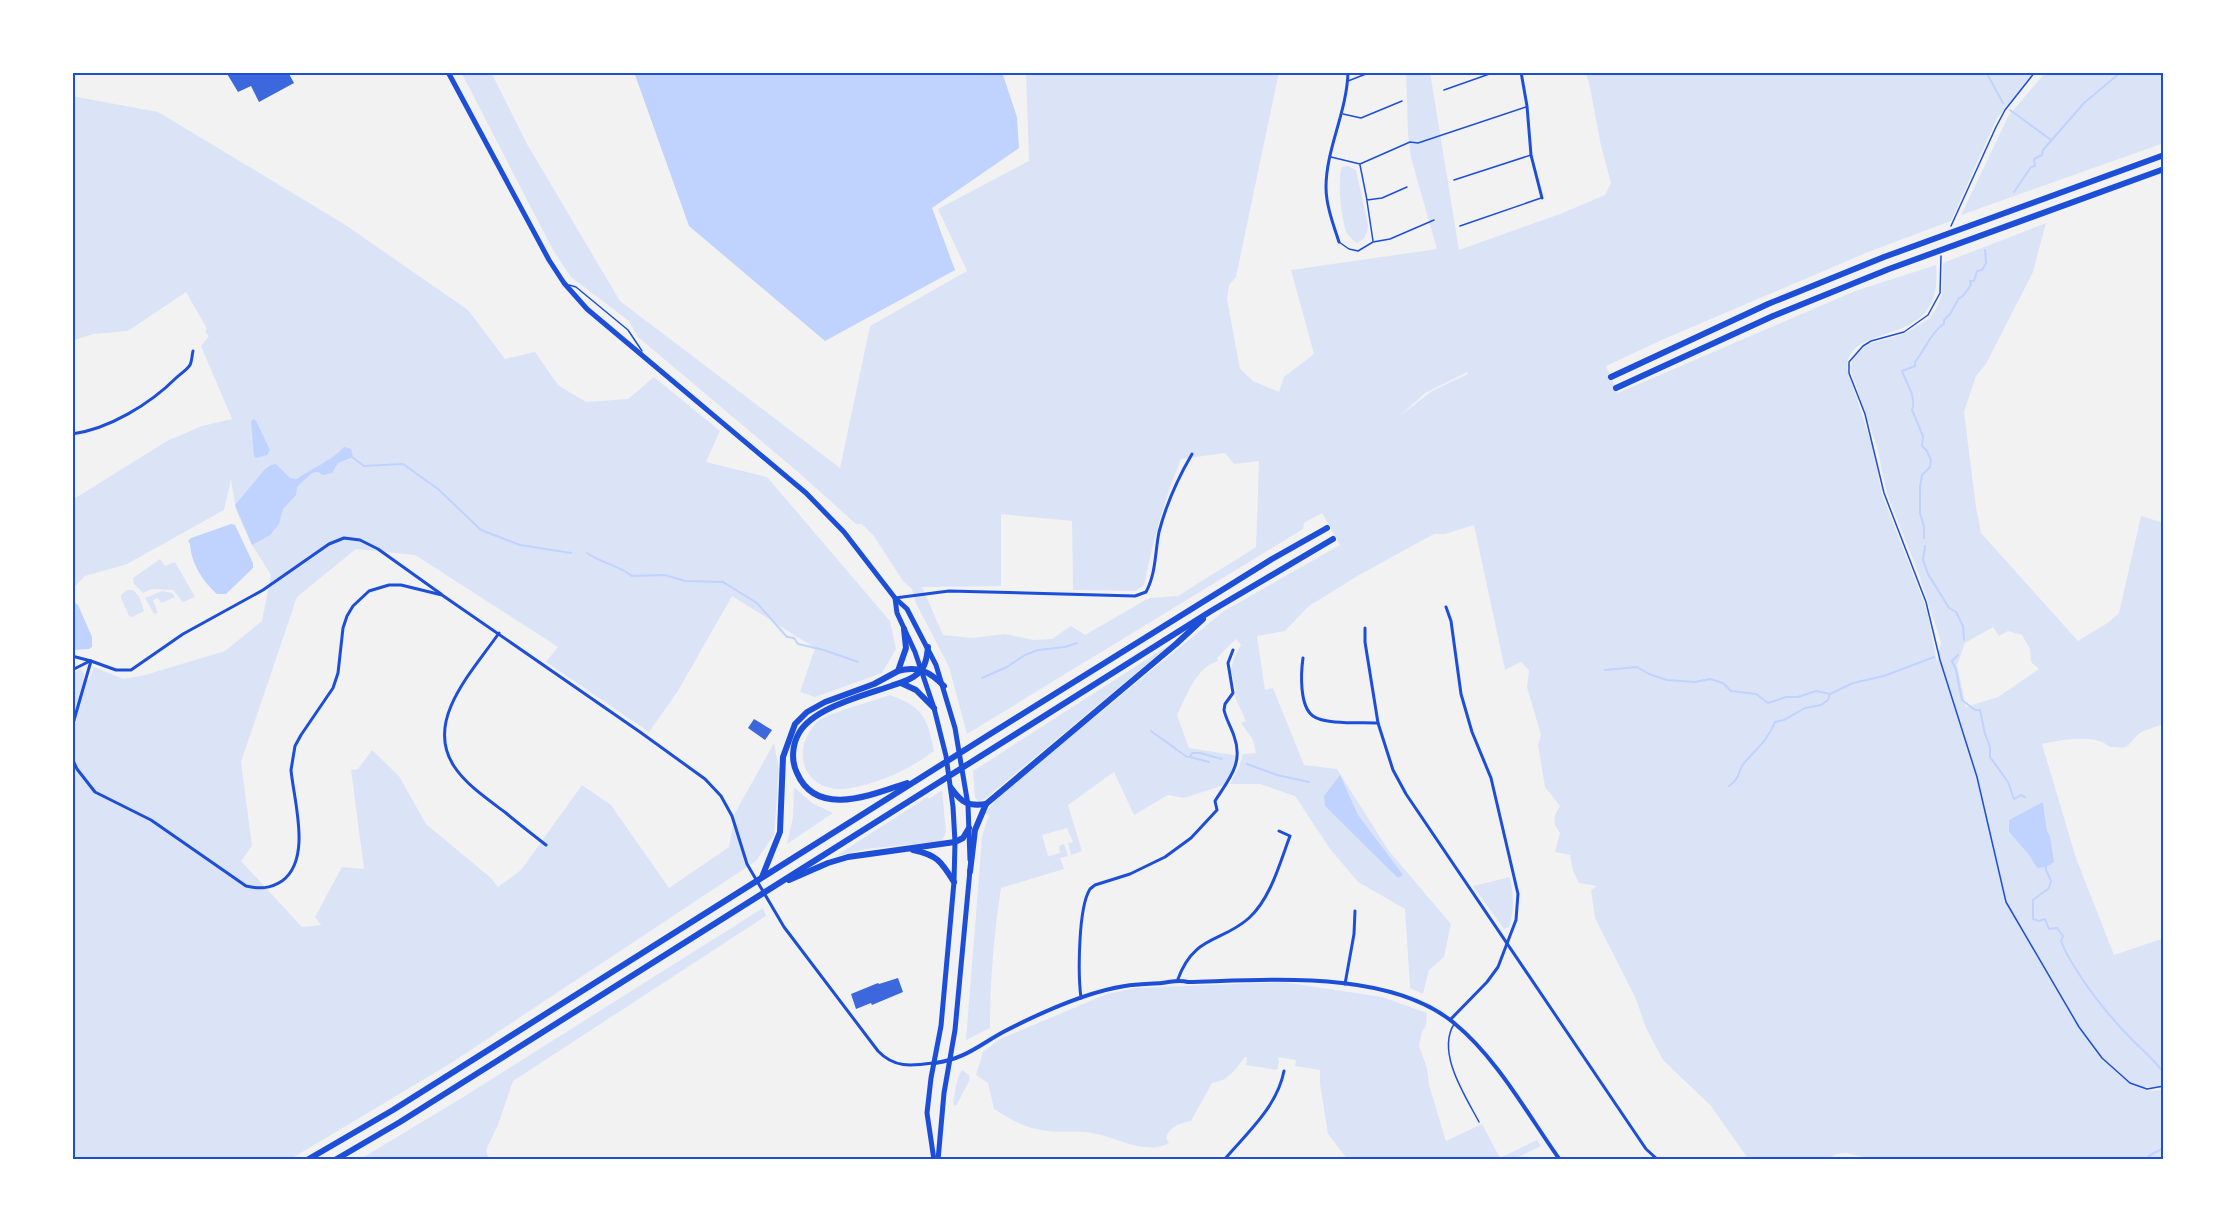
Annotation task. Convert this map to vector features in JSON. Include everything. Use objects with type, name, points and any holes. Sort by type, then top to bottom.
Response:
[{"type":"highway","points":[[1611,376],[1768,304],[1884,257],[2163,156]]},
{"type":"highway","points":[[1617,388],[1773,316],[1889,269],[2164,169]]},
{"type":"highway","points":[[307,1160],[393,1110],[916,780],[1272,559],[1327,528]]},
{"type":"highway","points":[[335,1160],[400,1122],[1211,611],[1333,539]]},
{"type":"highway","points":[[970,872],[975,830],[986,804],[1176,644],[1211,611]]},
{"type":"highway","points":[[898,671],[906,648],[904,629]]},
{"type":"highway","points":[[916,780],[872,795],[838,801],[826,799],[813,793],[796,773],[794,744],[800,731],[814,717],[829,709],[914,677],[926,663],[928,647]]},
{"type":"highway","points":[[762,877],[780,832],[783,757],[795,724],[807,712],[825,702],[874,684],[910,667],[931,673],[944,686]]},
{"type":"highway","points":[[900,682],[916,690],[934,708]]},
{"type":"highway","points":[[951,788],[962,802],[968,805],[986,804]]},
{"type":"highway","points":[[769,888],[828,862],[848,857],[955,842],[963,838],[969,828]]},
{"type":"highway","points":[[906,849],[935,857],[941,861],[954,882]]},
{"type":"main road","points":[[448,72],[549,260],[564,283],[587,309],[824,510],[864,555],[895,598],[907,609],[928,647],[944,686],[960,752],[968,805],[970,872],[950,1061],[936,1160]]},
{"type":"main road","points":[[895,598],[897,613],[922,670],[942,740],[951,788],[955,842],[954,882],[941,1026],[927,1113],[936,1160]]},
{"type":"street","points":[[1338,242],[1326,188],[1342,114],[1348,72]]},
{"type":"street","points":[[1521,72],[1527,106],[1531,154],[1542,198]]},
{"type":"street","points":[[72,435],[96,429],[120,419],[145,402],[169,385],[190,365],[193,351]]},
{"type":"street","points":[[895,598],[948,591],[1135,596],[1146,592],[1151,583],[1160,531],[1179,477],[1192,454]]},
{"type":"street","points":[[72,656],[116,670],[131,670],[183,634],[263,590],[329,544],[344,538],[360,540],[378,549],[640,732],[713,788],[721,796],[732,816],[747,864],[784,927],[878,1051],[890,1062],[900,1065],[950,1061],[976,1049],[1003,1032],[1081,998],[1125,986],[1179,979],[1188,982],[1284,979],[1345,984],[1405,997],[1453,1022],[1491,1061],[1560,1160]]},
{"type":"street","points":[[72,758],[77,770],[95,792],[151,820],[246,886],[255,888],[276,885],[292,871],[299,853],[291,770],[293,752],[301,735],[333,688],[347,616],[360,598],[369,591],[389,585],[401,585],[442,595]]},
{"type":"street","points":[[1446,607],[1451,621],[1463,703],[1491,778],[1515,879],[1518,911],[1508,945],[1497,967],[1453,1022]]},
{"type":"street","points":[[1365,628],[1365,642],[1378,723],[1393,770],[1406,794],[1646,1149],[1658,1160]]},
{"type":"street","points":[[499,633],[450,707],[445,736],[447,753],[463,781],[546,845]]},
{"type":"street","points":[[1081,998],[1079,955],[1086,898],[1090,889],[1150,866],[1191,838],[1216,810],[1215,801],[1235,770],[1238,748],[1224,710],[1224,705],[1234,692],[1228,663],[1233,650]]},
{"type":"street","points":[[1303,657],[1301,678],[1306,705],[1311,716],[1323,720],[1378,723]]},
{"type":"street","points":[[72,670],[91,661]]},
{"type":"street","points":[[72,727],[91,661]]},
{"type":"street","points":[[1179,979],[1187,961],[1199,948],[1210,939],[1238,927],[1259,907],[1290,836],[1279,831]]},
{"type":"street","points":[[1345,984],[1354,934],[1355,911]]},
{"type":"street","points":[[1224,1160],[1272,1103],[1281,1085],[1284,1071]]},
{"type":"lane","points":[[1348,81],[1371,72]]},
{"type":"lane","points":[[1444,90],[1495,72]]},
{"type":"lane","points":[[1342,114],[1361,118],[1402,101]]},
{"type":"lane","points":[[1331,157],[1360,164],[1410,142],[1527,106]]},
{"type":"lane","points":[[1454,180],[1531,154]]},
{"type":"lane","points":[[1360,164],[1373,242]]},
{"type":"lane","points":[[1367,200],[1382,198],[1407,187]]},
{"type":"lane","points":[[1460,226],[1542,198]]},
{"type":"lane","points":[[1338,242],[1349,249],[1358,251],[1373,242],[1390,239],[1434,220]]},
{"type":"lane","points":[[564,283],[576,287],[628,330],[645,357]]},
{"type":"lane","points":[[1453,1022],[1450,1030],[1452,1070],[1479,1122]]},
{"type":"path","points":[[1951,226],[2005,110],[2035,72]]},
{"type":"path","points":[[1942,252],[1940,294],[1928,315],[1904,332],[1871,341],[1863,346],[1849,362],[1849,373],[1865,414],[1884,493],[1926,602],[1940,660],[1977,777],[2006,903],[2079,1027],[2102,1058],[2130,1083],[2152,1089],[2164,1086]]},
{"type":"shaded area","points":[[461,72],[491,72],[527,144],[620,301],[840,468],[870,326],[967,271],[938,209],[1029,161],[1026,72],[1279,72],[1236,277],[1229,285],[1227,299],[1240,369],[1253,381],[1279,392],[1284,377],[1314,354],[1291,270],[1437,249],[1411,158],[1406,72],[1430,72],[1459,250],[1560,214],[1605,195],[1611,183],[1585,72],[2036,72],[1997,118],[1951,221],[1868,252],[1606,366],[1618,393],[1855,291],[1936,265],[1935,293],[1926,311],[1912,323],[1863,343],[1852,353],[1847,368],[1872,446],[1882,494],[1927,610],[1937,662],[1941,642],[1918,572],[1887,494],[1877,447],[1850,368],[1853,358],[1868,344],[1904,334],[1930,318],[1942,294],[1943,263],[2046,223],[2033,272],[1986,364],[1976,376],[1964,412],[1981,533],[2078,641],[2119,613],[2141,516],[2164,523],[2164,724],[2142,732],[2126,747],[2110,747],[2096,740],[2087,739],[2042,744],[2076,858],[2114,955],[2164,938],[2164,1085],[2144,1087],[2145,1090],[2155,1091],[2164,1086],[2164,1160],[2001,1160],[1999,1158],[1996,1160],[1875,1160],[1846,1153],[1836,1154],[1827,1160],[1749,1160],[1711,1106],[1663,1060],[1646,1028],[1636,999],[1595,918],[1591,890],[1597,886],[1579,883],[1573,871],[1570,855],[1555,852],[1560,833],[1554,820],[1560,806],[1545,787],[1538,745],[1541,735],[1527,687],[1529,670],[1521,662],[1505,670],[1474,525],[1445,534],[1434,534],[1359,575],[1309,606],[1285,631],[1257,636],[1265,690],[1273,688],[1304,765],[1337,769],[1389,851],[1451,924],[1444,957],[1429,970],[1423,994],[1410,988],[1405,909],[1358,882],[1330,849],[1295,796],[1260,784],[1230,784],[1243,754],[1256,753],[1253,740],[1241,723],[1246,721],[1235,697],[1236,691],[1231,670],[1241,645],[1236,639],[1217,658],[1218,661],[1210,664],[1198,676],[1177,715],[1189,748],[1234,755],[1236,758],[1232,773],[1224,785],[1184,798],[1168,795],[1134,815],[1114,772],[1068,805],[1082,851],[1071,855],[1068,843],[1073,842],[1067,828],[1042,835],[1048,856],[1060,853],[1059,846],[1064,844],[1068,856],[1060,858],[1064,869],[1001,888],[993,958],[990,1028],[966,1040],[982,836],[989,815],[985,813],[1001,794],[1224,611],[1340,545],[1322,513],[1304,523],[1303,529],[967,734],[949,667],[916,603],[912,589],[903,581],[873,535],[862,524],[856,524],[638,337],[629,321],[571,277],[553,250]],"holes":[[[1467,372],[1468,374],[1432,391],[1400,416],[1425,393]],[[1225,453],[1234,464],[1259,461],[1256,547],[1178,596],[1149,598],[1085,635],[1071,626],[1052,639],[1033,640],[1005,634],[972,638],[943,635],[922,587],[1001,586],[1001,514],[1072,521],[1073,590],[1136,591],[1144,585],[1159,521],[1181,459]],[[1993,627],[1999,636],[2008,631],[2022,635],[2030,649],[2031,662],[2039,669],[1998,697],[1966,707],[1957,665],[1965,643]],[[2043,802],[2047,831],[2037,868],[2009,832]]]},
{"type":"shaded area","points":[[2046,72],[2164,72],[2164,143],[1961,215],[2009,115]]},
{"type":"shaded area","points":[[72,96],[158,112],[344,224],[468,310],[505,359],[535,352],[558,385],[586,402],[628,399],[654,377],[720,431],[706,462],[767,477],[890,621],[896,649],[882,673],[815,697],[800,692],[815,648],[732,596],[678,691],[649,732],[546,662],[558,647],[415,555],[356,549],[297,597],[241,762],[252,846],[241,861],[302,927],[321,925],[315,917],[342,867],[364,869],[351,770],[358,769],[372,750],[399,776],[426,824],[491,878],[498,887],[521,870],[582,785],[611,805],[669,888],[729,847],[735,813],[774,743],[779,770],[774,835],[756,861],[451,1063],[289,1160],[72,1160],[72,673],[81,669],[84,679],[89,680],[94,667],[123,679],[145,675],[225,651],[262,621],[271,575],[252,545],[236,510],[231,480],[224,510],[127,564],[85,576],[72,592],[72,500],[167,441],[202,426],[232,419],[201,346],[209,336],[205,332],[207,329],[186,292],[128,331],[93,334],[72,341]]},
{"type":"shaded area","points":[[1348,166],[1356,170],[1368,225],[1365,236],[1357,243],[1347,233],[1341,210],[1341,173],[1342,167]]},
{"type":"shaded area","points":[[160,559],[165,566],[175,562],[195,597],[183,602],[173,590],[152,589],[143,593],[134,584],[133,578]]},
{"type":"shaded area","points":[[127,590],[133,590],[139,596],[144,611],[132,617],[129,616],[121,598]]},
{"type":"shaded area","points":[[162,591],[172,593],[175,597],[161,603],[158,598],[153,600],[158,613],[154,614],[145,598]]},
{"type":"shaded area","points":[[1172,643],[986,798],[978,802],[975,797],[973,771]]},
{"type":"shaded area","points":[[890,695],[910,704],[922,715],[929,730],[934,751],[915,764],[862,786],[836,789],[823,786],[813,779],[806,770],[803,747],[808,734],[817,722],[840,711]]},
{"type":"shaded area","points":[[794,787],[812,803],[833,813],[787,844],[793,817]]},
{"type":"shaded area","points":[[942,790],[946,832],[942,841],[866,849],[836,856],[927,797],[929,799]]},
{"type":"shaded area","points":[[1510,877],[1513,908],[1509,927],[1504,929],[1473,886]]},
{"type":"shaded area","points":[[763,908],[766,916],[513,1081],[498,1125],[486,1150],[489,1160],[359,1160],[460,1099]]},
{"type":"shaded area","points":[[1283,982],[1382,997],[1427,1013],[1426,1026],[1419,1046],[1446,1141],[1482,1124],[1500,1158],[1537,1140],[1541,1146],[1512,1160],[1348,1160],[1328,1134],[1320,1070],[1295,1066],[1296,1060],[1278,1057],[1277,1070],[1246,1065],[1247,1057],[1245,1057],[1227,1077],[1212,1083],[1191,1121],[1172,1128],[1166,1138],[1169,1143],[1151,1147],[1141,1147],[1092,1133],[1050,1131],[1025,1126],[994,1109],[988,1083],[976,1075],[983,1052],[1000,1039],[1107,994],[1135,988]]},
{"type":"shaded area","points":[[962,1070],[969,1075],[970,1079],[956,1106],[953,1104],[955,1091]]},
{"type":"water","points":[[634,72],[1002,72],[1017,117],[1019,148],[932,208],[955,270],[825,341],[689,226]]},
{"type":"water","points":[[254,419],[270,450],[267,455],[256,458],[251,421]]},
{"type":"water","points":[[344,447],[351,449],[353,457],[338,463],[332,473],[323,475],[318,472],[312,473],[297,487],[296,495],[283,509],[279,524],[270,535],[252,545],[235,505],[265,469],[276,464],[290,478],[297,479],[333,457]]},
{"type":"water","points":[[231,524],[235,525],[253,563],[253,568],[226,594],[217,594],[198,571],[188,541]]},
{"type":"water","points":[[75,603],[92,637],[92,647],[89,649],[72,650],[72,604]]},
{"type":"water","points":[[1340,775],[1358,815],[1403,875],[1398,878],[1325,806],[1324,796]]},
{"type":"water","points":[[2043,802],[2054,862],[2046,867],[2037,868],[2009,832],[2009,820]]},
{"type":"building","points":[[226,72],[288,72],[294,83],[259,102],[251,86],[238,92]]},
{"type":"building","points":[[754,719],[772,730],[765,740],[748,728]]},
{"type":"building","points":[[898,978],[903,992],[856,1009],[851,994]]},
{"type":"waterway","points":[[1986,72],[2003,103]]},
{"type":"waterway","points":[[2014,192],[2031,167],[2035,166],[2034,159],[2042,155],[2043,150],[2084,103],[2121,72]]},
{"type":"waterway","points":[[2010,110],[2051,140]]},
{"type":"waterway","points":[[1924,538],[1920,513],[1920,487],[1922,475],[1930,467],[1931,460],[1922,446],[1923,436],[1912,410],[1912,395],[1902,371],[1915,366],[1915,362],[1932,336],[1944,324],[1944,320],[1959,298],[1971,285],[1970,281],[1974,281],[1977,271],[1982,270],[1986,263],[1985,250]]},
{"type":"waterway","points":[[352,457],[364,466],[403,464],[438,489],[481,530],[520,545],[571,553]]},
{"type":"waterway","points":[[1925,546],[1923,560],[1928,574],[1949,608],[1956,612],[1963,626],[1964,640]]},
{"type":"waterway","points":[[587,553],[632,576],[665,575],[685,581],[723,582],[757,603],[787,637],[794,638],[798,644],[858,662]]},
{"type":"waterway","points":[[982,678],[1038,650],[1065,647],[1077,643]]},
{"type":"waterway","points":[[1958,655],[1952,661],[1962,700],[1975,710],[1980,710],[1990,747],[1990,757],[2008,782],[2014,799],[2021,795],[2025,797]]},
{"type":"waterway","points":[[1605,670],[1637,667],[1667,680],[1695,682],[1710,679],[1723,683],[1731,691],[1756,694],[1768,703],[1816,691],[1830,694],[1853,683],[1884,676],[1934,657]]},
{"type":"waterway","points":[[1729,786],[1736,780],[1743,765],[1766,738],[1775,722],[1784,720],[1805,708],[1821,705],[1828,700],[1830,694]]},
{"type":"waterway","points":[[1151,731],[1187,757],[1190,757],[1192,753],[1200,753],[1222,759]]},
{"type":"waterway","points":[[1190,757],[1209,762]]},
{"type":"waterway","points":[[1247,764],[1277,775],[1309,782]]},
{"type":"waterway","points":[[2046,865],[2051,881],[2049,888],[2033,900],[2033,919],[2039,921],[2045,919],[2049,929],[2057,928],[2063,936],[2061,941],[2072,963],[2088,987],[2127,1035],[2164,1073]]},
{"type":"waterway","points":[[2150,1160],[2148,1157],[2164,1147]]}]
